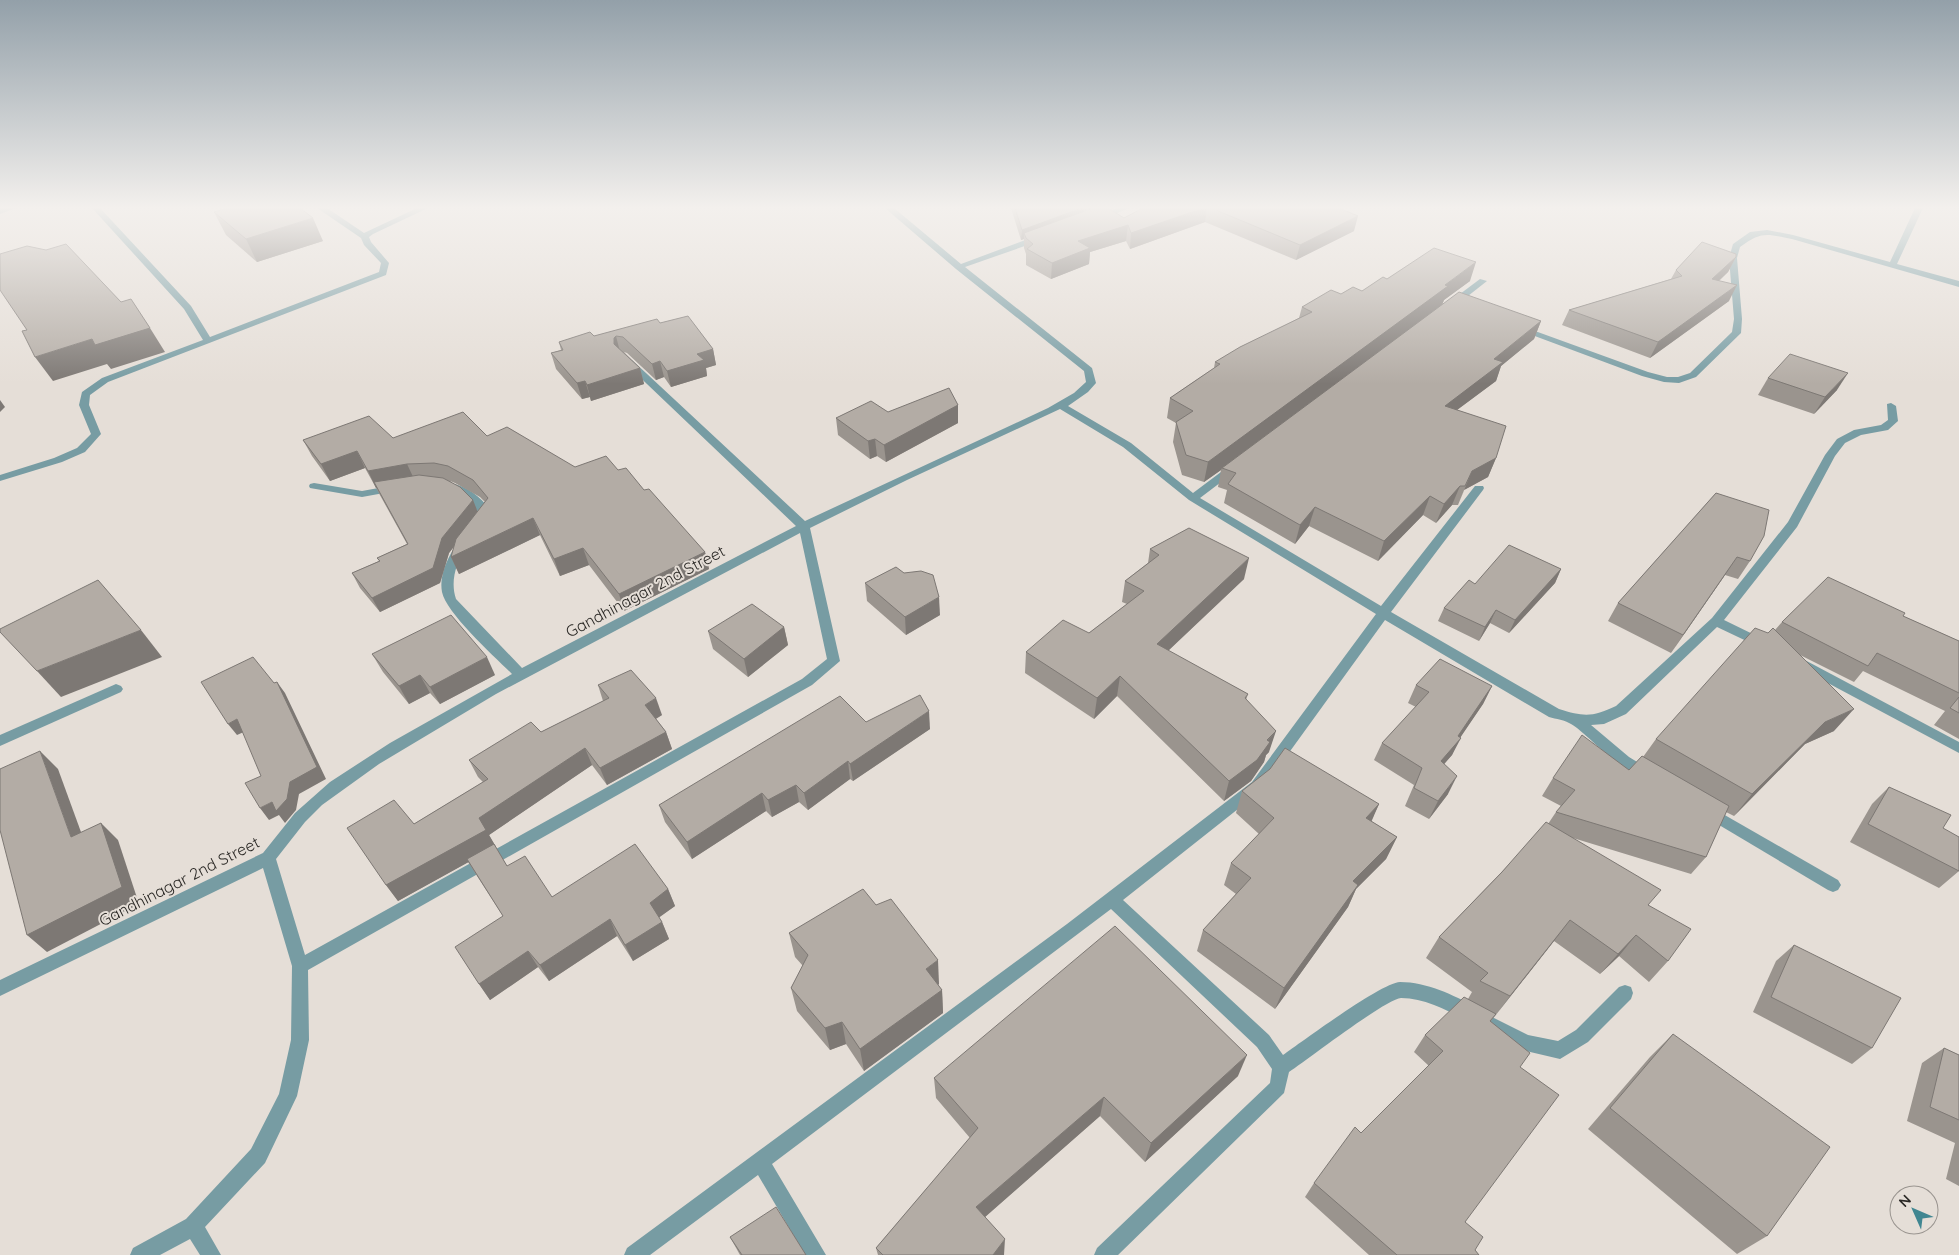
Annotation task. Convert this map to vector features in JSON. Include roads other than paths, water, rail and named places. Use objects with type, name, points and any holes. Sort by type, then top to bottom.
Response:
[{"type":"street","points":[[150,267],[188,308],[208,341]]},
{"type":"street","points":[[0,478],[58,460],[81,450],[96,434],[84,405],[85,394],[105,380],[362,283],[383,273],[384,267]]},
{"type":"street","name":"Gandhinagar 2nd Street","points":[[0,988],[268,858],[285,832],[316,800],[352,773],[466,704],[804,526],[886,486],[956,455],[1084,392],[1091,383],[1089,370],[959,267]]},
{"type":"street","points":[[1516,328],[1645,374],[1667,380],[1679,380],[1693,375],[1736,332],[1738,319],[1734,267]]},
{"type":"street","points":[[1902,267],[1959,284]]},
{"type":"street","points":[[1452,307],[1483,281]]},
{"type":"street","points":[[300,966],[808,682],[834,661],[804,526],[623,356]]},
{"type":"street","points":[[1060,405],[1127,445],[1193,498],[1554,714],[1576,720],[1599,720],[1621,710],[1716,620],[1793,524],[1830,455],[1841,440],[1858,432],[1884,428],[1893,421],[1891,406]]},
{"type":"street","points":[[1193,498],[1240,462]]},
{"type":"street","points":[[444,482],[464,492],[484,507],[487,515],[456,554],[450,570],[447,587],[450,599],[520,675]]},
{"type":"street","points":[[314,486],[362,494],[380,492],[409,484]]},
{"type":"street","points":[[634,1255],[1073,929],[1257,786],[1383,613],[1479,488]]},
{"type":"street","points":[[1716,620],[1770,647]]},
{"type":"street","points":[[1787,656],[1959,748]]},
{"type":"street","points":[[0,741],[116,689]]},
{"type":"street","points":[[1576,720],[1624,761],[1656,781]]},
{"type":"street","points":[[1698,806],[1833,884]]},
{"type":"street","points":[[140,1255],[193,1226],[258,1156],[288,1096],[300,1040],[300,966],[268,858]]},
{"type":"street","points":[[1104,1255],[1278,1087],[1281,1067],[1263,1041],[1110,899]]},
{"type":"street","points":[[1281,1067],[1373,1003],[1399,990],[1439,997],[1526,1043],[1560,1050],[1582,1036],[1625,993]]},
{"type":"street","points":[[760,1161],[816,1255]]},
{"type":"street","points":[[193,1226],[211,1255]]}]
